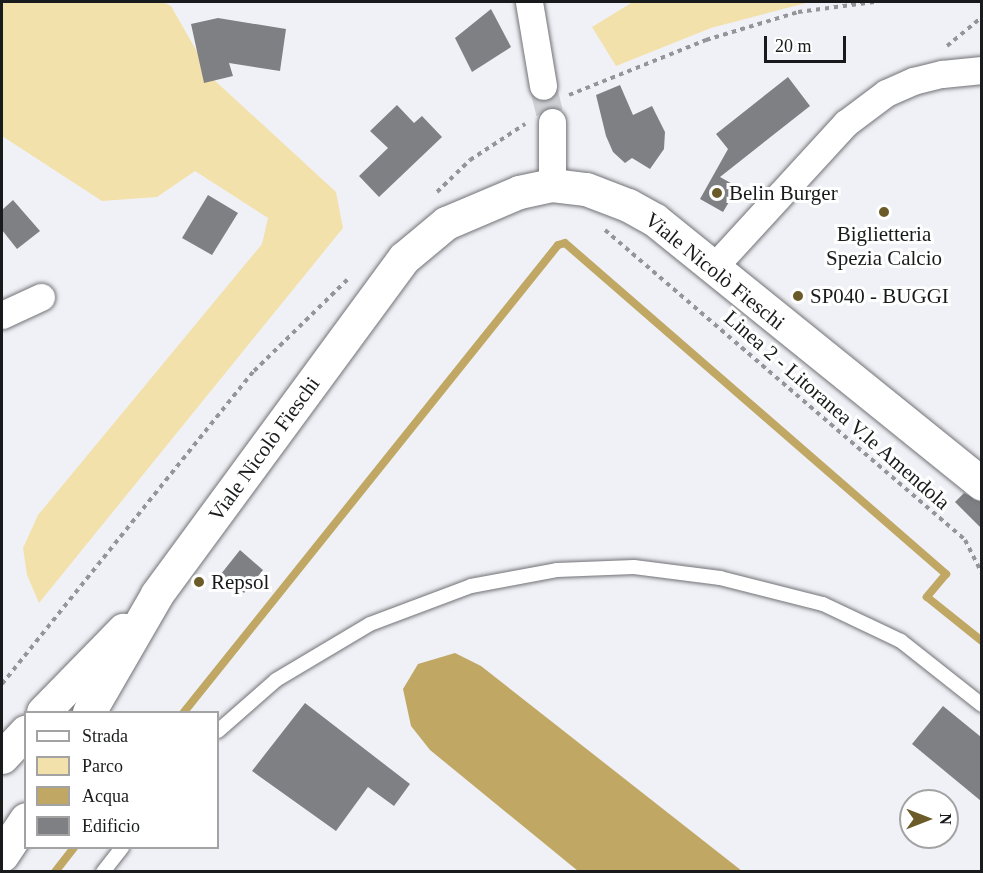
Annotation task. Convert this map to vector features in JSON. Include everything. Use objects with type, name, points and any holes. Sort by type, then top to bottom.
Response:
[{"type":"main road","name":"Viale Nicolò Fieschi","points":[[89,711],[157,594],[404,258],[446,223],[485,204],[552,185],[586,189],[628,205],[655,220],[712,269],[981,484]]},
{"type":"main road","name":"Viale Nicolò Fieschi","points":[[44,711],[157,594]]},
{"type":"main road","points":[[2,757],[24,733]]},
{"type":"main road","points":[[2,855],[24,822]]},
{"type":"street","points":[[529,2],[543,86]]},
{"type":"street","points":[[712,269],[846,123],[886,93],[913,81],[942,74],[981,70]]},
{"type":"street","points":[[552,122],[552,185]]},
{"type":"street","points":[[2,315],[41,297]]},
{"type":"lane","points":[[219,730],[276,680],[370,624],[471,586],[557,570],[634,567],[720,578],[823,604],[901,641],[981,705]]},
{"type":"lane","points":[[103,872],[121,849]]},
{"type":"path","name":"Linea 2 - Litoranea V.le Amendola","points":[[597,223],[964,540],[981,574]]},
{"type":"green space","points":[[2,2],[163,2],[171,6],[212,78],[336,192],[343,228],[39,603],[27,575],[23,548],[38,515],[262,244],[268,218],[195,171],[157,197],[102,201],[2,136]]},
{"type":"green space","points":[[633,2],[810,2],[711,28],[616,66],[592,27]]},
{"type":"water","points":[[455,653],[481,666],[742,871],[578,871],[430,750],[411,726],[403,689],[418,664]]},
{"type":"building","points":[[491,9],[511,47],[472,72],[455,38]]},
{"type":"building","points":[[218,18],[286,29],[280,71],[229,63],[233,76],[204,83],[191,24]]},
{"type":"building","points":[[788,77],[810,106],[720,177],[738,187],[723,212],[700,199],[728,149],[716,134]]},
{"type":"building","points":[[620,85],[633,115],[652,106],[665,132],[664,149],[650,169],[632,158],[625,163],[613,152],[606,136],[596,95]]},
{"type":"building","points":[[397,105],[414,123],[422,116],[442,137],[379,197],[359,176],[388,148],[370,131]]},
{"type":"building","points":[[208,195],[238,213],[212,255],[182,238]]},
{"type":"building","points":[[13,200],[40,231],[17,249],[2,230],[2,210]]},
{"type":"building","points":[[964,493],[981,502],[981,528],[955,502]]},
{"type":"building","points":[[240,550],[263,570],[244,593],[221,574]]},
{"type":"building","points":[[305,703],[410,784],[394,806],[368,787],[336,831],[252,771]]},
{"type":"building","points":[[943,706],[981,737],[981,801],[912,744]]},
{"type":"waterway","points":[[185,711],[558,245],[565,243],[946,574],[927,597],[982,641]]},
{"type":"waterway","points":[[55,872],[73,849]]},
{"type":"tunnel","points":[[543,86],[552,122]]},
{"type":"place","name":"Belin Burger","points":[[717,193]]},
{"type":"place","name":"Biglietteria Spezia Calcio","points":[[884,212]]},
{"type":"place","name":"SP040 - BUGGI","points":[[798,296]]},
{"type":"place","name":"Repsol","points":[[199,582]]}]
